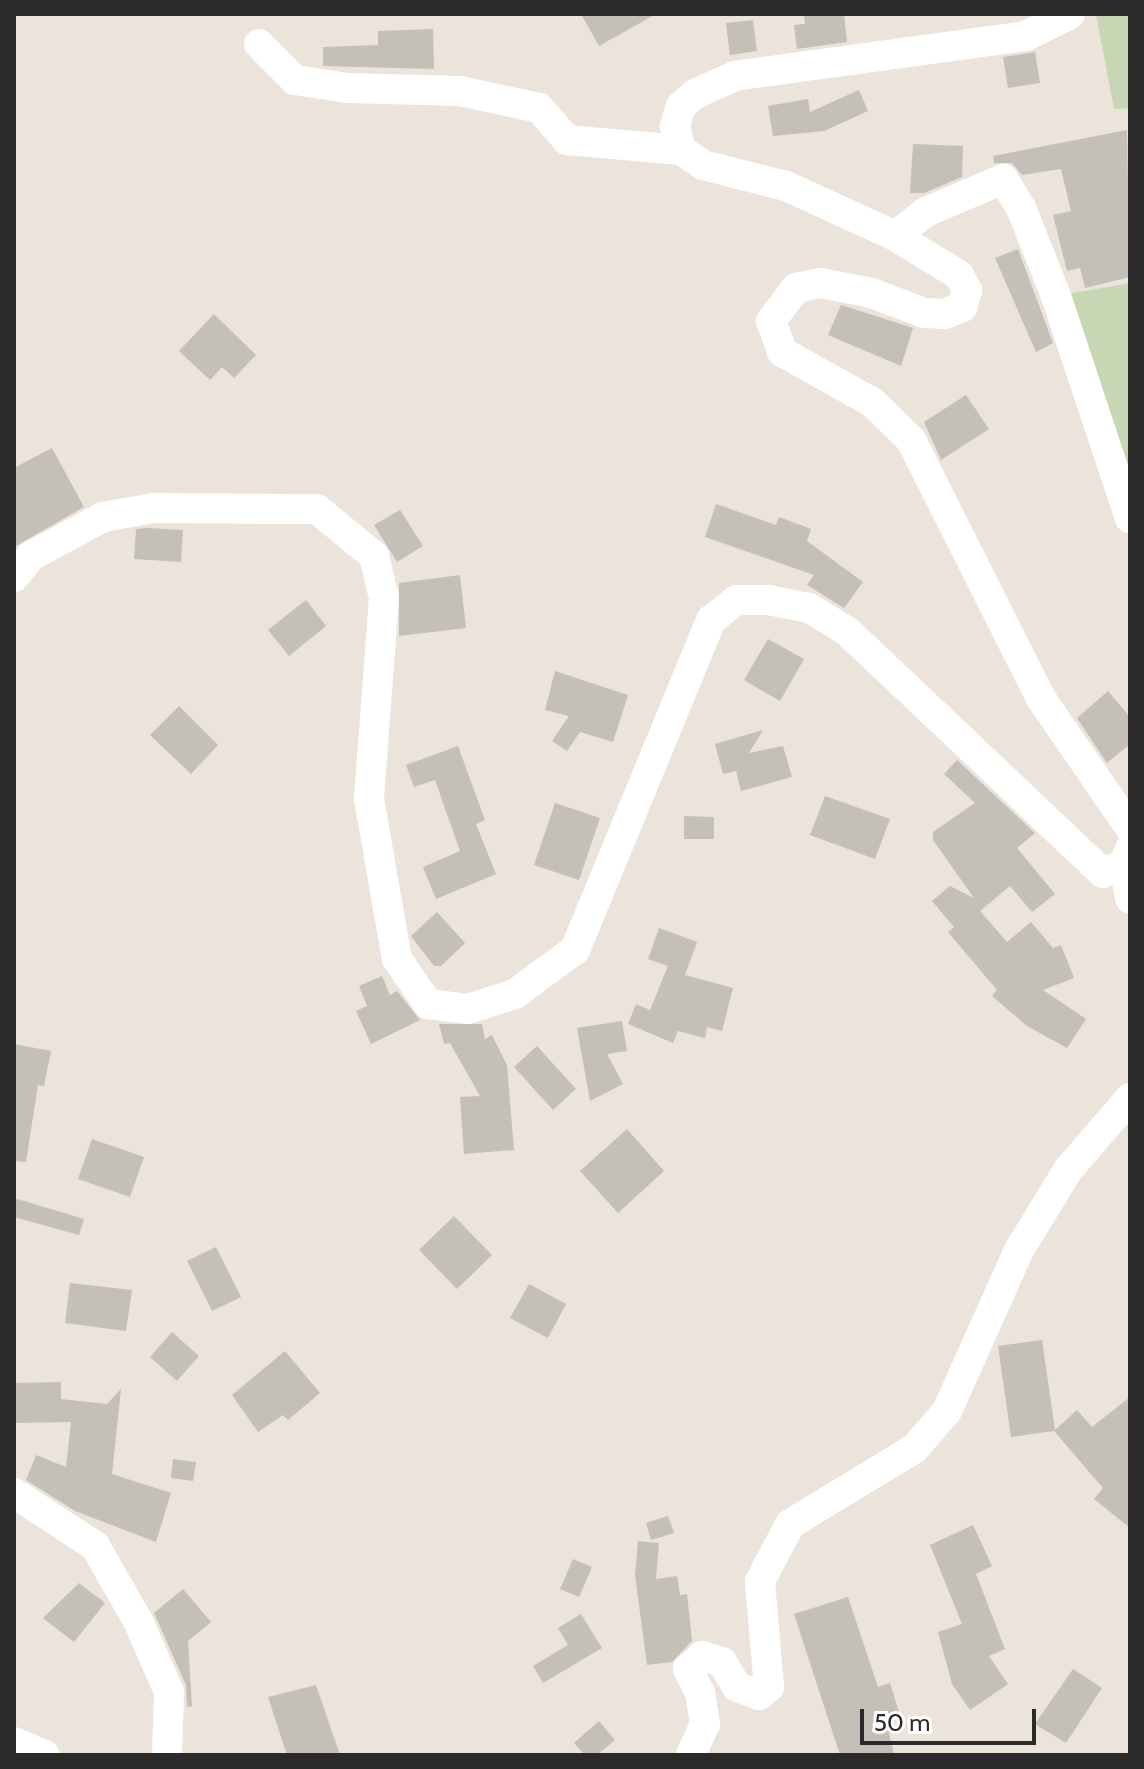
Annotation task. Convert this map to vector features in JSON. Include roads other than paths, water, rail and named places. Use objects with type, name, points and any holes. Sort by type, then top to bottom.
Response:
[{"type":"street","points":[[681,150],[675,126],[681,106],[695,94],[735,76],[1026,36],[1070,14]]},
{"type":"street","points":[[259,44],[295,80],[348,88],[460,91],[539,108],[567,140],[681,150],[703,165],[786,186],[895,236],[959,275],[967,290],[962,307],[945,314],[924,313],[834,285],[796,288],[771,321],[782,352],[872,402],[911,440],[1040,697],[1130,828]]},
{"type":"street","points":[[895,236],[926,212],[1003,179],[1021,208],[1056,296],[1130,518]]},
{"type":"street","points":[[14,577],[31,556],[103,517],[154,508],[317,509],[374,556],[384,598],[369,799],[397,959],[428,1004],[468,1009],[515,994],[575,950],[711,620],[737,600],[768,600],[809,608],[847,631],[1103,873],[1127,857],[1130,898]]},
{"type":"street","points":[[691,1755],[705,1724],[700,1693],[688,1669],[702,1656],[722,1662],[737,1687],[759,1695],[769,1687],[760,1581],[790,1524],[914,1449],[947,1411],[1019,1250],[1068,1170],[1130,1098]]},
{"type":"street","points":[[14,1493],[95,1546],[138,1621],[169,1692],[167,1755]]},
{"type":"street","points":[[14,1742],[44,1755]]}]
